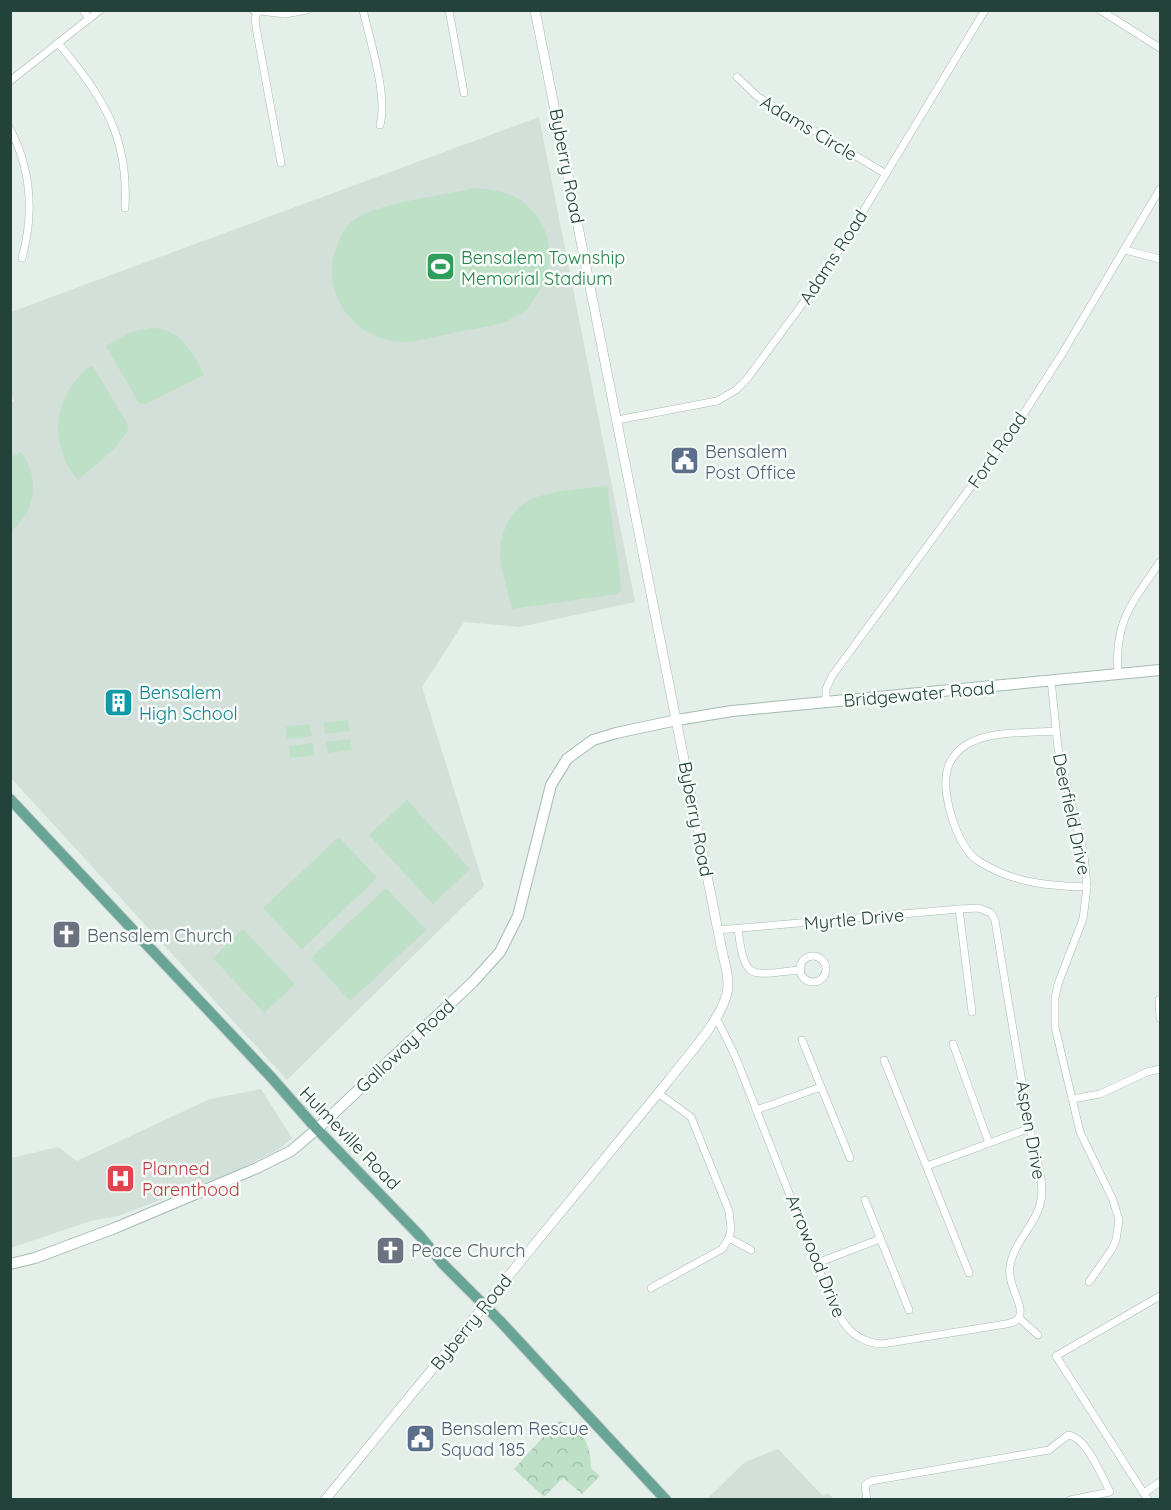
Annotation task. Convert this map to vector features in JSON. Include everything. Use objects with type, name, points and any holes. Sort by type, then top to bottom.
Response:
[{"type":"main road","name":"Bridgewater Road","points":[[677,720],[732,711],[1161,670]]},
{"type":"main road","name":"Galloway Road","points":[[10,1264],[35,1258],[115,1228],[257,1168],[291,1151],[473,982],[500,952],[518,916],[551,785],[567,759],[593,740],[677,720]]},
{"type":"main road","name":"Hulmeville Road","points":[[10,799],[666,1500]]},
{"type":"street","points":[[83,10],[89,19]]},
{"type":"street","points":[[10,81],[100,10]]},
{"type":"street","points":[[281,163],[255,11],[285,14],[307,10]]},
{"type":"street","points":[[363,10],[381,92],[383,112],[380,125]]},
{"type":"street","points":[[449,10],[464,93]]},
{"type":"street","name":"Byberry Road","points":[[325,1500],[658,1093],[715,1018],[728,986],[535,10]]},
{"type":"street","name":"Adams Road","points":[[617,420],[720,400],[736,390],[761,363],[820,280],[985,10]]},
{"type":"street","points":[[1100,10],[1161,48]]},
{"type":"street","points":[[58,44],[90,81],[109,115],[124,163],[124,208]]},
{"type":"street","name":"Adams Circle","points":[[737,77],[758,97],[886,174]]},
{"type":"street","points":[[10,129],[23,157],[29,186],[28,230],[22,258]]},
{"type":"street","name":"Ford Road","points":[[826,702],[826,688],[832,676],[1019,421],[1161,189]]},
{"type":"street","points":[[1125,250],[1161,259]]},
{"type":"street","points":[[1118,674],[1117,644],[1123,619],[1161,562]]},
{"type":"street","name":"Deerfield Drive","points":[[1051,680],[1058,748],[1084,855],[1087,887],[1083,919],[1062,972],[1054,1005],[1058,1043],[1080,1132],[1113,1200],[1119,1220],[1112,1249],[1089,1282]]},
{"type":"street","points":[[1056,731],[985,737],[971,742],[958,752],[950,764],[946,779],[948,800],[963,846],[981,863],[1038,884],[1087,887]]},
{"type":"street","name":"Myrtle Drive","points":[[718,930],[738,931],[959,909],[979,908],[989,911]]},
{"type":"street","points":[[959,909],[972,1011]]},
{"type":"street","name":"Aspen Drive","points":[[989,911],[994,920],[1042,1191],[1039,1206],[1016,1248],[1010,1265],[1010,1281],[1021,1307],[1019,1318]]},
{"type":"street","points":[[738,931],[742,959],[752,972],[801,970]]},
{"type":"street","points":[[1159,1000],[1161,1018]]},
{"type":"street","name":"Arrowood Drive","points":[[715,1018],[736,1058],[829,1295],[843,1324],[854,1335],[873,1343],[903,1341],[1006,1324],[1019,1318]]},
{"type":"street","points":[[802,1040],[850,1158]]},
{"type":"street","points":[[952,1044],[989,1143]]},
{"type":"street","points":[[884,1060],[969,1274]]},
{"type":"street","points":[[1072,1099],[1100,1094],[1147,1072],[1161,1069]]},
{"type":"street","points":[[756,1110],[821,1087]]},
{"type":"street","points":[[651,1288],[722,1249],[729,1238],[729,1211],[691,1117],[658,1093]]},
{"type":"street","points":[[927,1166],[1030,1128]]},
{"type":"street","points":[[864,1200],[909,1310]]},
{"type":"street","points":[[729,1238],[751,1250]]},
{"type":"street","points":[[817,1263],[880,1239]]},
{"type":"street","points":[[1161,1296],[1056,1356],[1146,1496],[1161,1482]]},
{"type":"street","points":[[1019,1318],[1038,1335]]},
{"type":"street","points":[[867,1500],[865,1485],[871,1481],[1049,1450],[1068,1435],[1074,1435],[1083,1441],[1110,1492],[1070,1500]]},
{"type":"shaded area","points":[[539,117],[635,602],[520,627],[464,622],[422,687],[484,886],[287,1080],[11,778],[10,403],[14,401],[10,390],[11,312]]},
{"type":"shaded area","points":[[261,1089],[292,1138],[278,1150],[234,1172],[118,1216],[90,1221],[11,1248],[11,1158],[58,1147],[77,1161],[210,1099]]},
{"type":"shaded area","points":[[778,1449],[823,1496],[828,1493],[834,1499],[707,1499],[745,1462]]},
{"type":"green space","name":"Bensalem Township Memorial Stadium","points":[[475,188],[518,198],[534,212],[547,236],[549,261],[546,274],[541,287],[527,309],[502,323],[408,342],[389,340],[372,334],[357,324],[345,312],[332,279],[333,261],[339,240],[348,225],[363,215],[393,204]]},
{"type":"green space","points":[[151,328],[170,332],[184,343],[204,375],[145,404],[139,403],[106,346],[131,332]]},
{"type":"green space","points":[[92,365],[127,423],[128,431],[114,449],[78,480],[68,466],[62,451],[59,420],[62,404],[69,390]]},
{"type":"green space","points":[[21,452],[31,472],[32,494],[26,514],[11,531],[11,457]]},
{"type":"green space","points":[[607,486],[622,589],[618,594],[512,609],[500,554],[502,537],[514,513],[526,502],[542,495]]},
{"type":"green space","points":[[348,720],[349,731],[325,734],[324,723]]},
{"type":"green space","points":[[310,724],[312,736],[287,739],[286,727]]},
{"type":"green space","points":[[350,739],[352,750],[328,753],[326,742]]},
{"type":"green space","points":[[313,743],[314,755],[290,758],[289,746]]},
{"type":"green space","points":[[407,800],[470,869],[433,904],[369,835]]},
{"type":"green space","points":[[339,837],[377,878],[302,949],[263,908]]},
{"type":"green space","points":[[386,888],[426,930],[350,1001],[311,958]]},
{"type":"green space","points":[[243,929],[295,984],[264,1013],[213,958]]},
{"type":"green space","points":[[559,1421],[567,1423],[580,1432],[587,1445],[591,1468],[600,1476],[582,1494],[563,1478],[544,1497],[514,1469]]},
{"type":"place","name":"Bensalem Township Memorial Stadium","points":[[440,267]]},
{"type":"place","name":"Bensalem Post Office","points":[[684,461]]},
{"type":"place","name":"Bensalem High School","points":[[118,702]]},
{"type":"place","name":"Bensalem Church","points":[[66,935]]},
{"type":"place","name":"Planned Parenthood","points":[[121,1178]]},
{"type":"place","name":"Peace Church","points":[[390,1250]]},
{"type":"place","name":"Bensalem Rescue Squad 185","points":[[420,1438]]}]
